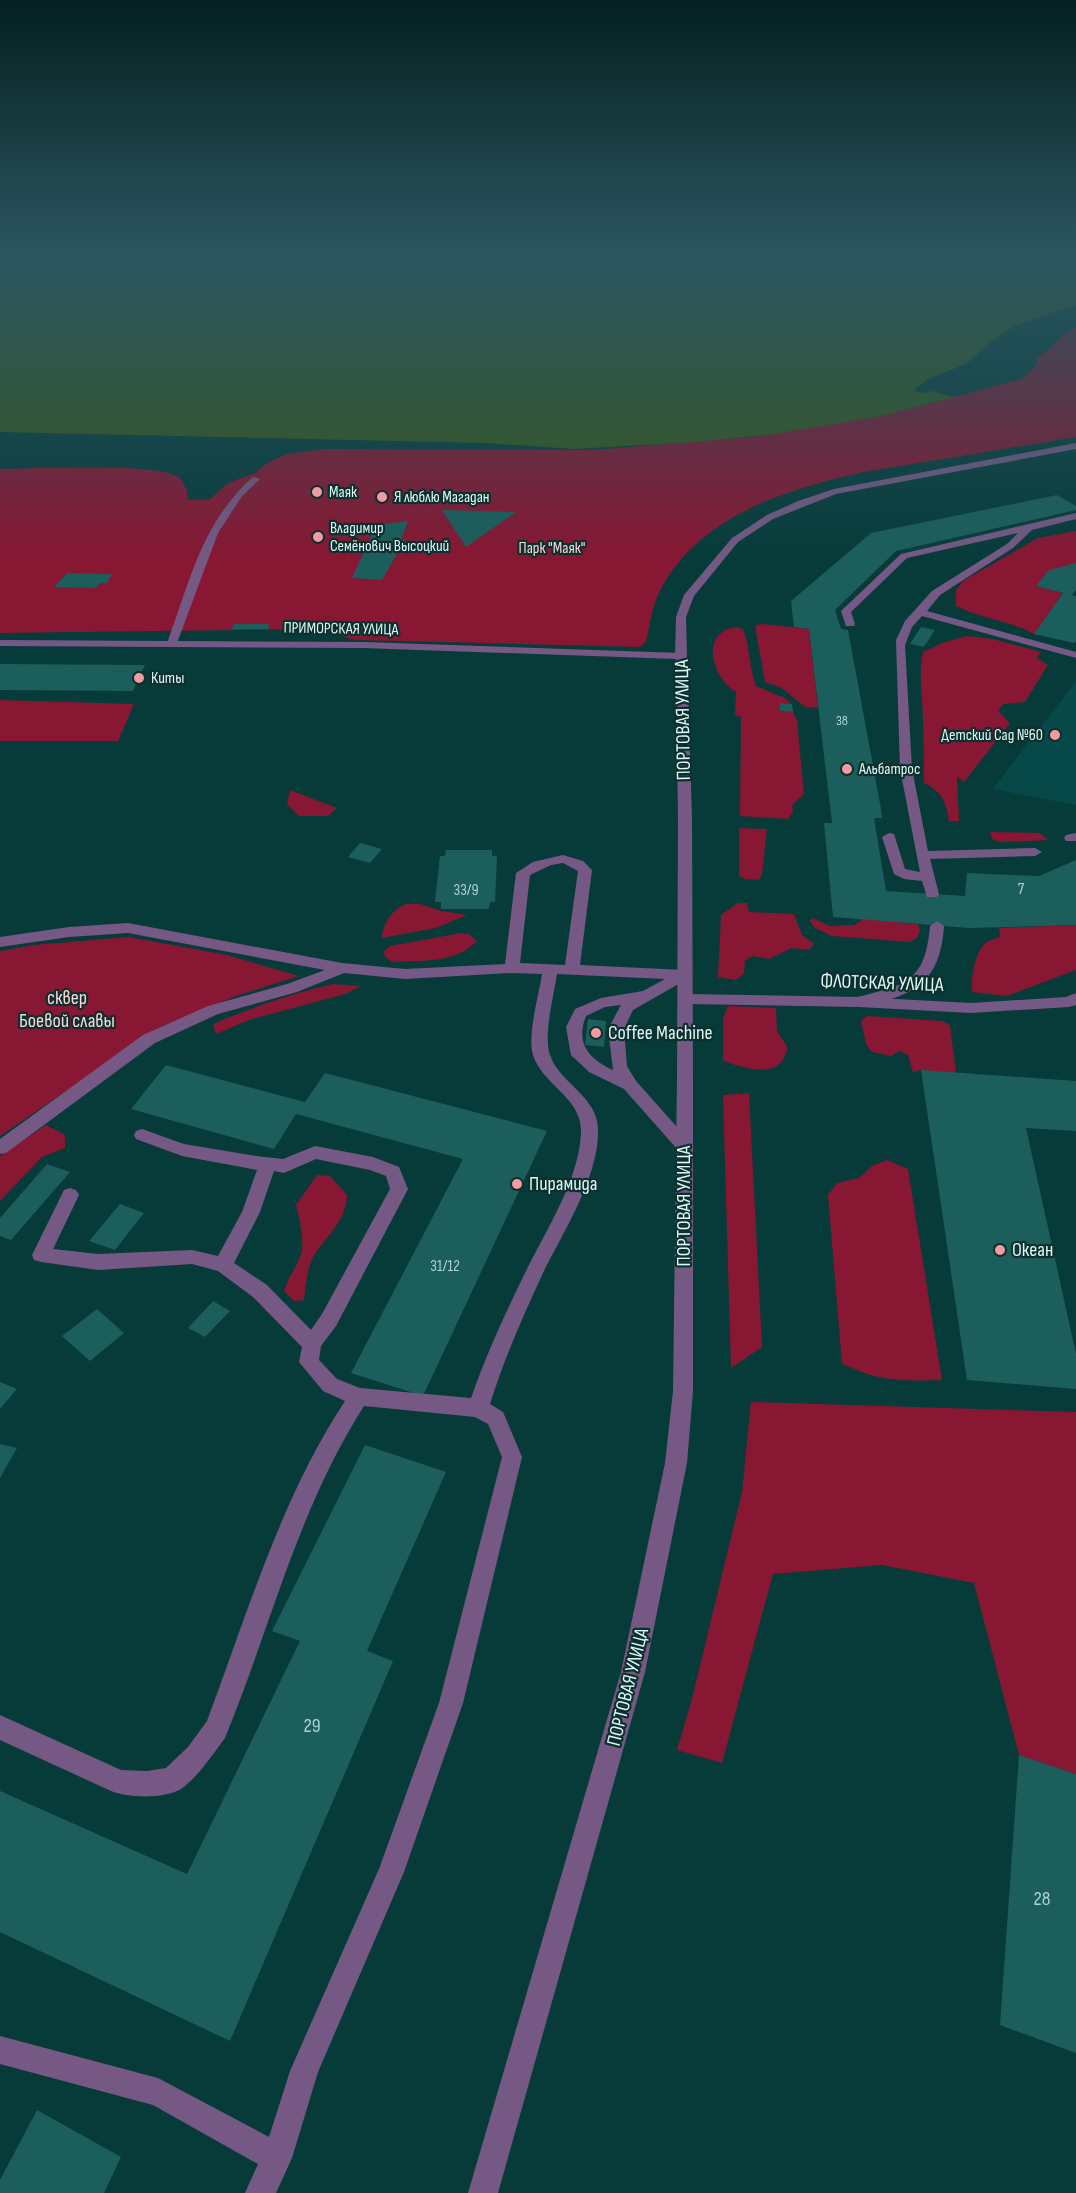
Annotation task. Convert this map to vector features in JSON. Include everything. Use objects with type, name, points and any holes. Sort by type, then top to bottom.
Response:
[{"type":"street","name":"ПОРТОВАЯ УЛИЦА","points":[[483,2193],[622,1716],[676,1464],[683,1391],[685,819],[681,617],[689,595],[735,540],[770,517],[801,503],[834,492],[1076,446]]},
{"type":"street","points":[[172,643],[204,554],[222,514],[237,495],[256,480]]},
{"type":"street","points":[[850,624],[846,610],[904,556],[1076,516]]},
{"type":"street","points":[[932,894],[922,855],[906,769],[900,645],[902,634],[908,623],[936,593],[1010,546],[1029,528]]},
{"type":"street","points":[[920,612],[1076,655]]},
{"type":"street","name":"ПРИМОРСКАЯ УЛИЦА","points":[[0,643],[363,645],[681,656]]},
{"type":"street","points":[[889,837],[899,871],[909,876],[927,877]]},
{"type":"street","points":[[922,855],[1035,852]]},
{"type":"street","points":[[512,968],[523,873],[534,865],[558,860],[574,861],[585,870],[572,969]]},
{"type":"street","points":[[859,1002],[892,996],[913,984],[932,958],[937,940],[937,926]]},
{"type":"street","points":[[0,942],[69,932],[128,928],[343,968],[428,974],[512,968],[684,975]]},
{"type":"street","points":[[0,1148],[149,1040],[213,1010],[292,988],[343,968]]},
{"type":"street","points":[[478,1408],[488,1377],[532,1276],[574,1190],[588,1141],[590,1128],[587,1116],[549,1069],[541,1053],[550,969]]},
{"type":"street","points":[[684,975],[627,1007],[615,1029],[619,1066],[630,1085],[684,1145]]},
{"type":"street","points":[[630,1085],[595,1068],[577,1051],[574,1027],[580,1013],[601,1003],[648,994]]},
{"type":"street","name":"ФЛОТСКАЯ УЛИЦА","points":[[685,999],[859,1002],[971,1008],[1074,1002]]},
{"type":"street","points":[[142,1135],[182,1150],[268,1164],[284,1166],[315,1152],[373,1164],[393,1172],[399,1189],[329,1320],[312,1344],[309,1362],[330,1385],[359,1397],[478,1408],[496,1418],[512,1457],[451,1703],[391,1872],[304,2071],[277,2158],[260,2193]]},
{"type":"street","points":[[223,1264],[251,1212],[268,1164]]},
{"type":"street","points":[[70,1195],[41,1255],[98,1262],[192,1257],[223,1264],[260,1291],[312,1344]]},
{"type":"street","points":[[0,1727],[120,1782],[147,1784],[172,1780],[197,1756],[216,1729],[294,1520],[331,1440],[359,1397]]},
{"type":"street","points":[[1,2053],[158,2092],[277,2158]]},
{"type":"shaded area","points":[[0,356],[975,356],[966,364],[928,379],[914,390],[919,393],[930,392],[928,390],[954,397],[881,416],[774,434],[697,442],[574,449],[484,443],[0,432]]},
{"type":"shaded area","name":"Детский Сад №60","points":[[1076,681],[1076,805],[993,789]]},
{"type":"green space","name":"Парк \"Маяк\"","points":[[1076,356],[1076,437],[864,472],[806,487],[749,509],[722,524],[698,542],[678,563],[658,595],[646,642],[640,647],[356,640],[321,629],[0,633],[0,469],[143,469],[176,476],[183,483],[188,500],[209,500],[228,483],[255,473],[267,463],[287,454],[325,449],[593,450],[752,437],[881,416],[1022,379],[1038,363],[1036,359],[1038,357]]},
{"type":"green space","points":[[1076,531],[1076,563],[1036,586],[1063,593],[1034,634],[956,606],[956,590],[963,581],[1038,538]]},
{"type":"green space","points":[[756,625],[809,629],[818,708],[805,707],[782,688],[765,682],[756,631]]},
{"type":"green space","points":[[736,627],[743,629],[756,686],[785,698],[792,704],[780,703],[780,711],[793,712],[797,720],[804,794],[792,805],[793,812],[788,819],[740,816],[741,717],[735,715],[736,692],[721,677],[713,656],[713,646],[717,637],[724,631]]},
{"type":"green space","points":[[967,636],[993,639],[1041,652],[1037,658],[1048,665],[1025,702],[1003,704],[998,711],[1010,723],[964,782],[957,776],[959,821],[949,821],[942,798],[924,783],[922,661],[923,652],[945,642]]},
{"type":"green space","points":[[0,700],[134,704],[118,741],[0,741]]},
{"type":"green space","points":[[290,790],[337,808],[328,816],[299,816],[287,804]]},
{"type":"green space","points":[[739,828],[767,829],[762,874],[759,880],[739,876]]},
{"type":"green space","points":[[990,832],[1040,833],[1048,840],[1003,842],[993,840]]},
{"type":"green space","points":[[738,903],[747,903],[749,912],[794,914],[802,935],[814,944],[809,950],[792,948],[769,959],[753,956],[745,960],[744,974],[736,980],[718,977],[721,915]]},
{"type":"green space","points":[[406,904],[420,904],[442,911],[467,915],[436,928],[382,938],[389,918],[397,909]]},
{"type":"green space","points":[[812,918],[830,926],[854,925],[864,919],[918,924],[920,931],[917,938],[910,942],[832,936],[815,928],[810,921]]},
{"type":"green space","points":[[1076,925],[1076,970],[1007,996],[972,992],[977,957],[986,943],[1000,937],[999,928]]},
{"type":"green space","points":[[461,933],[469,934],[477,941],[459,954],[426,961],[392,962],[385,957],[384,951],[390,946]]},
{"type":"green space","name":"сквер Боевой славы","points":[[129,937],[227,955],[299,976],[236,996],[160,1027],[0,1136],[0,951],[34,945]]},
{"type":"green space","points":[[333,984],[361,986],[345,994],[249,1020],[216,1034],[213,1024],[272,1001]]},
{"type":"green space","points":[[728,1006],[776,1008],[777,1031],[788,1048],[782,1061],[776,1066],[762,1070],[745,1068],[723,1061],[723,1018]]},
{"type":"green space","points":[[867,1016],[942,1021],[950,1025],[956,1073],[921,1070],[913,1072],[908,1055],[899,1051],[891,1056],[872,1052],[866,1044],[861,1021]]},
{"type":"green space","points":[[749,1093],[762,1347],[731,1368],[723,1095]]},
{"type":"green space","points":[[46,1125],[65,1135],[65,1148],[42,1157],[0,1201],[0,1156]]},
{"type":"green space","points":[[887,1160],[908,1169],[942,1380],[890,1379],[867,1374],[842,1363],[828,1195],[837,1183],[859,1178],[872,1166]]},
{"type":"green space","points":[[317,1175],[330,1176],[347,1195],[346,1205],[335,1228],[311,1261],[304,1300],[294,1301],[284,1291],[302,1251],[296,1205]]},
{"type":"green space","points":[[751,1402],[1076,1412],[1076,1774],[1019,1755],[974,1583],[882,1565],[773,1574],[722,1763],[677,1750],[692,1699],[742,1492]]},
{"type":"building","name":"Маяк","points":[[312,489],[322,489],[327,492],[313,496],[307,492]]},
{"type":"building","points":[[1057,495],[1076,506],[1076,510],[896,551],[835,610],[841,629],[848,630],[881,809],[882,818],[874,818],[886,891],[965,896],[967,873],[1039,876],[1076,860],[1076,925],[969,928],[833,917],[824,823],[832,823],[809,629],[794,627],[791,601],[871,533]]},
{"type":"building","points":[[442,510],[516,512],[466,547]]},
{"type":"building","name":"Маяк","points":[[408,521],[401,540],[405,540],[382,580],[352,578],[376,525]]},
{"type":"building","points":[[1076,563],[1076,590],[1072,595],[1076,596],[1076,641],[1074,643],[1034,634],[1063,593],[1036,586],[1049,570]]},
{"type":"building","points":[[67,573],[112,574],[107,583],[100,583],[96,588],[54,587]]},
{"type":"building","points":[[234,624],[269,624],[268,629],[232,629]]},
{"type":"building","points":[[921,627],[935,630],[924,647],[910,644]]},
{"type":"building","points":[[0,664],[145,665],[133,691],[0,690]]},
{"type":"building","points":[[780,703],[792,704],[793,712],[780,711]]},
{"type":"building","points":[[360,843],[382,849],[370,863],[348,857]]},
{"type":"building","points":[[446,850],[492,850],[492,856],[497,856],[495,902],[490,902],[489,909],[441,909],[441,902],[435,902],[440,856],[445,856]]},
{"type":"building","name":"Coffee Machine","points":[[588,1019],[606,1021],[604,1047],[585,1045]]},
{"type":"building","points":[[166,1065],[305,1102],[325,1073],[547,1131],[423,1396],[351,1373],[463,1159],[296,1114],[274,1149],[131,1109]]},
{"type":"building","name":"Океан","points":[[921,1070],[1076,1081],[1076,1131],[1026,1128],[1076,1354],[1076,1389],[967,1380]]},
{"type":"building","points":[[47,1164],[70,1172],[11,1240],[0,1236],[0,1218]]},
{"type":"building","points":[[120,1204],[144,1213],[115,1250],[89,1241]]},
{"type":"building","points":[[213,1301],[230,1311],[205,1337],[188,1328]]},
{"type":"building","points":[[97,1309],[124,1333],[90,1361],[62,1336]]},
{"type":"building","points":[[0,1382],[17,1389],[0,1409]]},
{"type":"building","points":[[0,1444],[17,1448],[0,1478]]},
{"type":"building","points":[[365,1445],[446,1472],[367,1651],[393,1661],[230,2041],[0,1932],[0,1791],[187,1874],[300,1641],[272,1631]]},
{"type":"building","points":[[1019,1755],[1076,1774],[1076,2053],[1000,2025]]},
{"type":"building","points":[[37,2110],[121,2157],[104,2193],[0,2193],[0,2180]]},
{"type":"place","name":"Маяк","points":[[317,492]]},
{"type":"place","name":"Я люблю Магадан","points":[[382,497]]},
{"type":"place","name":"Владимир Семёнович Высоцкий","points":[[318,537]]},
{"type":"place","name":"Киты","points":[[139,678]]},
{"type":"place","name":"Детский Сад №60","points":[[1055,735]]},
{"type":"place","name":"Альбатрос","points":[[847,769]]},
{"type":"place","name":"Coffee Machine","points":[[596,1033]]},
{"type":"place","name":"Пирамида","points":[[517,1184]]},
{"type":"place","name":"Океан","points":[[1000,1250]]}]
